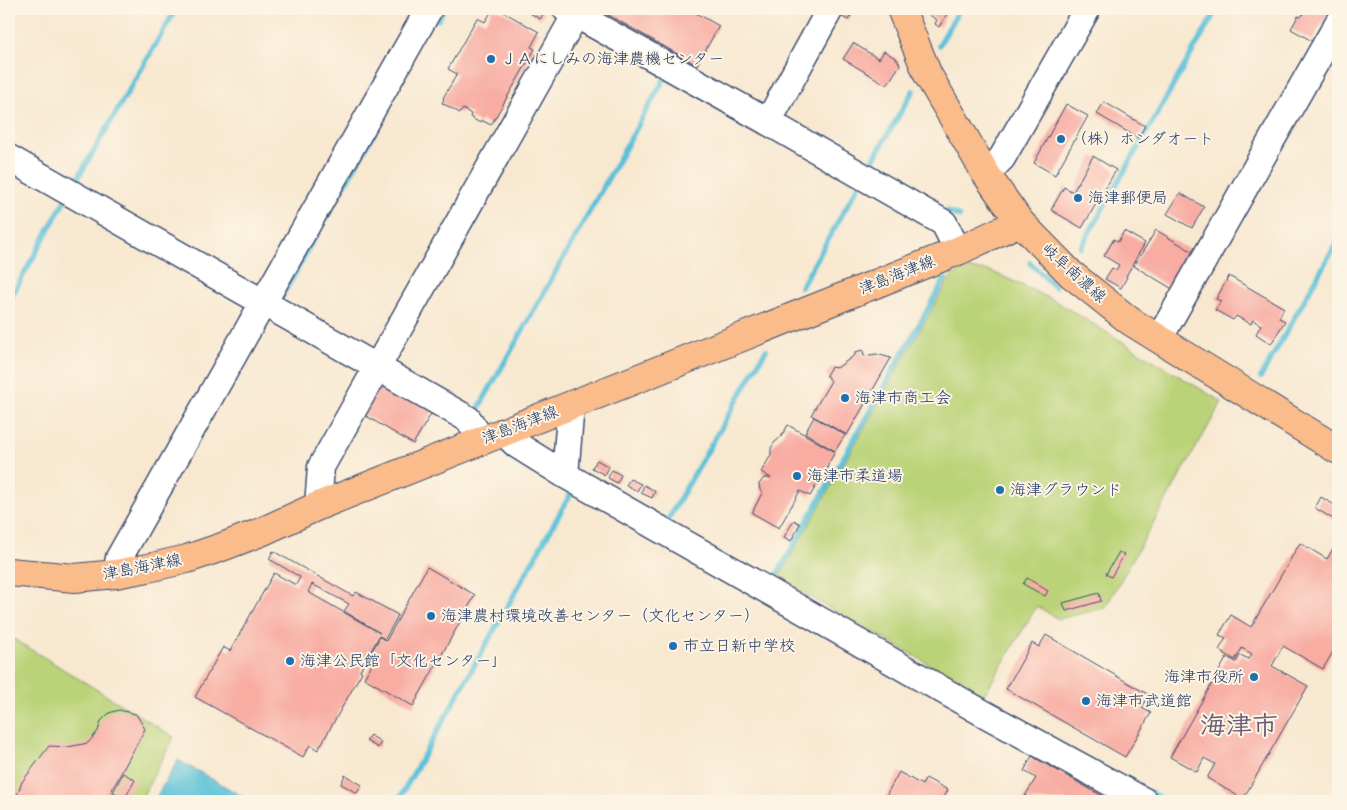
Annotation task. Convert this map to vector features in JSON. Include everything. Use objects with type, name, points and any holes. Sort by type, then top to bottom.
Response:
[{"type":"main road","name":"岐阜南濃線","points":[[901,9],[928,75],[986,174],[1020,222],[1071,274],[1130,321],[1338,450]]},
{"type":"main road","name":"津島海津線","points":[[9,572],[75,578],[116,574],[187,559],[260,532],[318,506],[958,251],[1020,222]]},
{"type":"street","points":[[116,574],[119,558],[429,9]]},
{"type":"street","points":[[768,122],[830,9]]},
{"type":"street","points":[[986,174],[1002,158],[1087,9]]},
{"type":"street","points":[[318,506],[321,467],[571,11],[944,223],[958,251]]},
{"type":"street","points":[[1159,339],[1338,23]]},
{"type":"street","points":[[9,158],[468,419],[476,432],[517,445],[565,475],[980,712],[1144,801]]},
{"type":"street","points":[[565,475],[571,405]]},
{"type":"green space","name":"海津グラウンド","points":[[968,269],[990,271],[1055,301],[1222,402],[1105,608],[1058,619],[1037,606],[984,695],[778,579],[951,276]]},
{"type":"green space","points":[[9,636],[174,737],[140,801],[9,801]]},
{"type":"water","points":[[178,760],[251,801],[154,801]]},
{"type":"building","name":"ＪＡにしみの海津農機センター","points":[[493,9],[498,9],[539,32],[531,47],[535,49],[491,125],[481,120],[480,123],[470,117],[471,114],[463,109],[460,113],[442,103],[457,74],[448,69],[477,18],[485,22]]},
{"type":"building","points":[[532,9],[537,9],[544,13],[540,19],[530,13]]},
{"type":"building","points":[[598,9],[689,9],[719,26],[697,65]]},
{"type":"building","points":[[837,9],[855,9],[848,20],[835,13]]},
{"type":"building","points":[[928,9],[950,9],[939,27],[935,24],[937,20],[928,14],[931,10]]},
{"type":"building","points":[[1306,9],[1326,9],[1329,11],[1312,41],[1291,29],[1298,16],[1301,17]]},
{"type":"building","points":[[853,43],[879,59],[884,51],[897,59],[900,65],[887,85],[843,59]]},
{"type":"building","points":[[1104,102],[1145,126],[1138,138],[1097,114]]},
{"type":"building","name":"（株）ホンダオート","points":[[1066,104],[1088,116],[1055,175],[1034,163]]},
{"type":"building","points":[[1093,156],[1116,170],[1082,228],[1051,210],[1064,187],[1073,192]]},
{"type":"building","points":[[1180,193],[1204,207],[1192,228],[1167,214]]},
{"type":"building","points":[[1156,230],[1198,255],[1176,291],[1134,266]]},
{"type":"building","points":[[1124,231],[1145,243],[1121,288],[1105,279],[1112,268],[1116,270],[1119,265],[1104,256],[1114,239],[1118,242]]},
{"type":"building","points":[[1229,276],[1284,308],[1279,318],[1285,321],[1271,344],[1256,334],[1261,325],[1253,320],[1251,324],[1236,316],[1233,320],[1215,310],[1221,301],[1216,299]]},
{"type":"building","name":"海津市商工会","points":[[863,350],[864,356],[876,354],[891,358],[847,435],[811,415],[831,381],[826,375],[831,367],[837,368],[855,355],[855,352]]},
{"type":"building","points":[[384,379],[434,409],[413,444],[363,414]]},
{"type":"building","points":[[814,417],[845,435],[835,451],[805,433]]},
{"type":"building","name":"海津市柔道場","points":[[788,425],[835,452],[828,464],[824,480],[816,486],[810,496],[800,491],[779,528],[752,513],[762,493],[759,484],[764,478],[771,478],[761,472],[771,455],[771,448],[781,437]]},
{"type":"building","points":[[597,460],[609,467],[605,475],[592,468]]},
{"type":"building","points":[[612,470],[621,475],[617,483],[608,478]]},
{"type":"building","points":[[630,479],[641,484],[637,491],[626,485]]},
{"type":"building","points":[[644,485],[655,491],[652,498],[641,493]]},
{"type":"building","points":[[1321,497],[1338,507],[1338,522],[1315,508]]},
{"type":"building","points":[[794,520],[800,524],[791,541],[784,537]]},
{"type":"building","name":"海津市役所","points":[[1338,540],[1338,643],[1323,669],[1283,646],[1272,666],[1308,686],[1243,799],[1207,778],[1215,764],[1204,758],[1197,772],[1170,757],[1227,657],[1236,662],[1240,655],[1249,659],[1252,654],[1242,648],[1235,660],[1219,650],[1226,638],[1219,635],[1231,615],[1251,627],[1300,543],[1327,559]]},
{"type":"building","name":"海津公民館「文化センター」","points":[[273,551],[353,596],[356,592],[398,615],[385,639],[379,636],[360,671],[362,672],[318,750],[310,745],[303,757],[195,697],[223,647],[230,651],[274,573],[296,585],[300,577],[269,559]],"holes":[[[312,584],[349,604],[344,611],[380,633],[308,592]]]},
{"type":"building","points":[[1119,552],[1124,555],[1111,577],[1106,574]]},
{"type":"building","name":"海津農村環境改善センター（文化センター）","points":[[427,567],[475,595],[413,706],[364,678],[375,659],[369,656],[380,637],[386,641]]},
{"type":"building","points":[[1027,578],[1048,591],[1045,596],[1023,584]]},
{"type":"building","points":[[1099,593],[1101,601],[1066,611],[1063,603]]},
{"type":"building","name":"海津市武道館","points":[[1046,635],[1149,695],[1142,708],[1151,713],[1125,757],[1006,689],[1032,643],[1039,647]]},
{"type":"building","points":[[119,710],[136,714],[145,729],[106,801],[15,801],[22,782],[49,746],[68,747],[88,743],[98,731],[101,721],[109,713]]},
{"type":"building","points":[[370,735],[381,742],[378,748],[366,741]]},
{"type":"building","points":[[1032,756],[1111,801],[1022,801],[1036,778],[1024,771]]},
{"type":"building","points":[[899,772],[922,785],[926,778],[948,790],[942,801],[883,801]]},
{"type":"building","points":[[123,773],[135,780],[125,798],[113,792]]},
{"type":"building","points":[[345,775],[362,785],[357,793],[341,784]]},
{"type":"waterway","points":[[75,183],[176,9]]},
{"type":"waterway","points":[[438,20],[444,9]]},
{"type":"waterway","points":[[939,45],[960,9]]},
{"type":"waterway","points":[[1081,247],[1217,9]]},
{"type":"waterway","points":[[480,415],[476,413],[667,74]]},
{"type":"waterway","points":[[867,170],[913,91]]},
{"type":"waterway","points":[[278,303],[379,124]]},
{"type":"waterway","points":[[801,287],[860,183]]},
{"type":"waterway","points":[[9,301],[65,200]]},
{"type":"waterway","points":[[948,211],[959,217]]},
{"type":"waterway","points":[[1261,377],[1338,240]]},
{"type":"waterway","points":[[1030,263],[1055,287]]},
{"type":"waterway","points":[[774,580],[945,279]]},
{"type":"waterway","points":[[663,519],[667,521],[766,350]]},
{"type":"waterway","points":[[398,801],[570,495]]},
{"type":"waterway","points":[[1149,792],[1165,801]]},
{"type":"place","name":"ＪＡにしみの海津農機センター","points":[[491,59]]},
{"type":"place","name":"（株）ホンダオート","points":[[1061,139]]},
{"type":"place","name":"海津郵便局","points":[[1078,198]]},
{"type":"place","name":"海津市商工会","points":[[845,398]]},
{"type":"place","name":"海津市柔道場","points":[[797,476]]},
{"type":"place","name":"海津グラウンド","points":[[1000,490]]},
{"type":"place","name":"海津農村環境改善センター（文化センター）","points":[[431,616]]},
{"type":"place","name":"市立日新中学校","points":[[673,646]]},
{"type":"place","name":"海津公民館「文化センター」","points":[[290,661]]},
{"type":"place","name":"海津市役所","points":[[1254,677]]},
{"type":"place","name":"海津市武道館","points":[[1086,701]]},
{"type":"district","name":"海津市","points":[[1239,726]]}]
